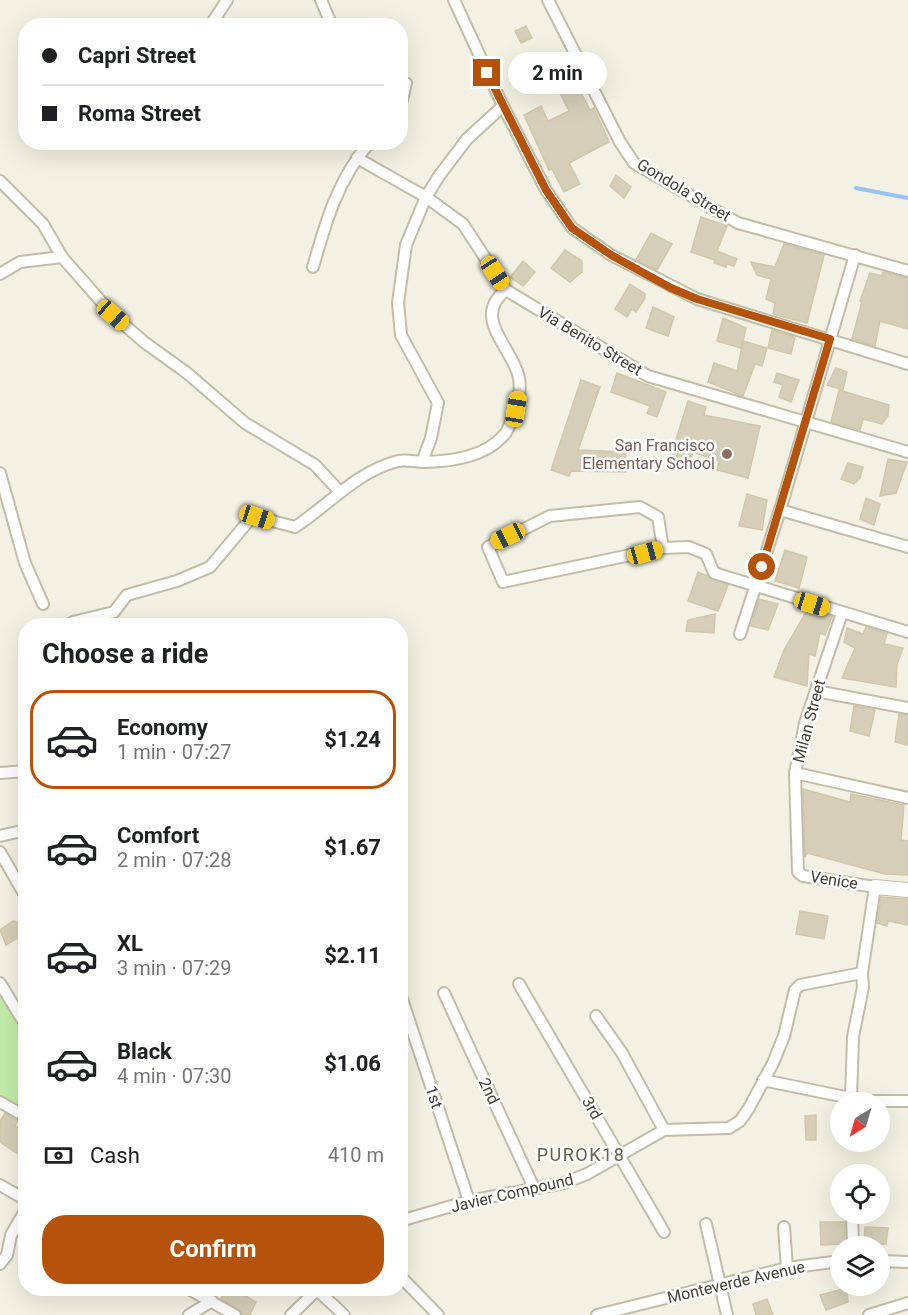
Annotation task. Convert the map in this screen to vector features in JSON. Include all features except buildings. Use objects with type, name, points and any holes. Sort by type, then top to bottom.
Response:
[{"type":"street","points":[[215,18],[227,0]]},
{"type":"street","points":[[321,0],[329,18]]},
{"type":"street","points":[[454,0],[502,106],[546,190],[572,228],[611,255],[671,288],[697,299],[908,364]]},
{"type":"street","name":"Gondola Street","points":[[548,0],[620,142],[634,162],[738,223],[908,271]]},
{"type":"street","points":[[423,462],[431,438],[438,403],[401,335],[398,303],[406,245],[426,197],[467,139],[502,106]]},
{"type":"street","points":[[313,267],[330,207],[364,150]]},
{"type":"street","name":"Via Benito Street","points":[[357,158],[426,197],[463,224],[506,290],[648,376],[908,452]]},
{"type":"street","points":[[0,181],[43,224],[62,256],[113,315],[144,342],[188,373],[245,423],[315,465],[340,492]]},
{"type":"street","points":[[740,634],[780,510],[855,255]]},
{"type":"street","points":[[0,274],[20,262],[62,256]]},
{"type":"street","points":[[89,618],[114,612],[127,595],[177,581],[210,567],[250,518],[257,517],[295,527],[365,474],[400,460],[423,462],[482,453],[505,434],[516,409],[519,392],[518,374],[493,326],[491,316],[495,299],[506,290]]},
{"type":"street","points":[[0,473],[25,563],[43,604]]},
{"type":"street","points":[[663,548],[658,517],[640,507],[550,516],[488,546],[503,582],[663,548],[689,547],[706,554],[714,573],[908,632]]},
{"type":"street","points":[[780,510],[908,547]]},
{"type":"street","name":"Milan Street","points":[[798,868],[795,773],[805,723],[842,613]]},
{"type":"street","points":[[816,691],[908,708]]},
{"type":"street","points":[[0,773],[18,772]]},
{"type":"street","points":[[795,773],[908,798]]},
{"type":"street","points":[[0,836],[18,832]]},
{"type":"street","points":[[0,852],[18,883]]},
{"type":"street","name":"Venice","points":[[798,868],[803,876],[875,887]]},
{"type":"street","points":[[851,1092],[853,1037],[863,987],[862,973],[875,887],[908,890]]},
{"type":"street","name":"Javier Compound","points":[[408,1219],[469,1201],[564,1183],[587,1174],[664,1130],[729,1128],[740,1121],[763,1080],[784,1036],[795,990],[800,984],[862,973]]},
{"type":"street","points":[[0,983],[18,1013]]},
{"type":"street","name":"3rd","points":[[519,984],[664,1232]]},
{"type":"street","name":"2nd","points":[[444,993],[534,1188]]},
{"type":"street","points":[[596,1016],[622,1053],[664,1130]]},
{"type":"street","name":"1st","points":[[408,1017],[469,1201]]},
{"type":"street","points":[[763,1080],[830,1094]]},
{"type":"street","points":[[890,1100],[908,1101]]},
{"type":"street","points":[[0,1102],[18,1112]]},
{"type":"street","points":[[0,1185],[18,1195]]},
{"type":"street","points":[[0,1264],[7,1255],[11,1235],[18,1223]]},
{"type":"street","points":[[706,1224],[727,1315]]},
{"type":"street","points":[[784,1227],[787,1268]]},
{"type":"street","points":[[890,1261],[908,1262]]},
{"type":"street","name":"Monteverde Avenue","points":[[597,1315],[787,1268],[830,1262]]},
{"type":"street","points":[[408,1284],[438,1315]]},
{"type":"street","points":[[202,1296],[235,1315]]},
{"type":"street","points":[[291,1315],[310,1296]]},
{"type":"street","points":[[324,1296],[344,1315]]},
{"type":"street","points":[[189,1315],[212,1301]]},
{"type":"street","points":[[868,1315],[908,1302]]},
{"type":"green space","points":[[0,995],[18,1026],[18,1109],[0,1098]]},
{"type":"waterway","points":[[856,188],[908,198]]},
{"type":"place","name":"San Francisco Elementary School","points":[[727,454]]},
{"type":"district","name":"PUROK18","points":[[581,1154]]},
{"type":"route","points":[[487,73],[546,190],[572,228],[611,255],[671,288],[697,299],[830,339],[762,567]]}]
